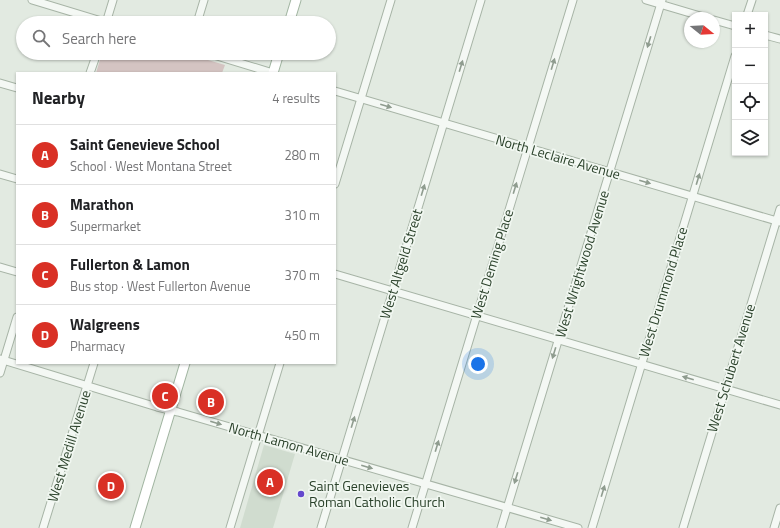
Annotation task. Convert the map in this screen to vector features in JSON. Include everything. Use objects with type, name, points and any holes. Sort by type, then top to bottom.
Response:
[{"type":"main road","points":[[291,16],[296,0]]},
{"type":"main road","points":[[273,72],[278,60]]},
{"type":"main road","points":[[135,528],[185,364]]},
{"type":"street","points":[[32,0],[84,16]]},
{"type":"street","points":[[109,16],[112,0]]},
{"type":"street","points":[[199,16],[204,0]]},
{"type":"street","points":[[336,181],[391,0]]},
{"type":"street","name":"West Altgeld Street","points":[[321,528],[481,0]]},
{"type":"street","name":"West Deming Place","points":[[412,528],[573,0]]},
{"type":"street","points":[[646,0],[661,2],[690,12]]},
{"type":"street","points":[[748,12],[752,0]]},
{"type":"street","name":"West Wrightwood Avenue","points":[[501,528],[661,2]]},
{"type":"street","points":[[720,22],[732,25]]},
{"type":"street","points":[[768,36],[780,39]]},
{"type":"street","points":[[90,72],[94,60]]},
{"type":"street","points":[[230,60],[270,72]]},
{"type":"street","name":"West Drummond Place","points":[[592,528],[732,66]]},
{"type":"street","points":[[0,83],[16,88]]},
{"type":"street","name":"North Leclaire Avenue","points":[[336,91],[778,222]]},
{"type":"street","points":[[0,174],[16,179]]},
{"type":"street","name":"West Schubert Avenue","points":[[683,528],[778,222],[780,209]]},
{"type":"street","points":[[0,266],[16,272]]},
{"type":"street","points":[[336,274],[780,405]]},
{"type":"street","points":[[0,373],[2,359],[16,320]]},
{"type":"street","name":"North Lamon Avenue","points":[[2,359],[16,363]]},
{"type":"street","name":"North Lamon Avenue","points":[[18,364],[87,386],[578,528]]},
{"type":"street","name":"West Medill Avenue","points":[[43,528],[94,364]]},
{"type":"street","points":[[230,528],[280,364]]},
{"type":"street","points":[[774,528],[780,508]]},
{"type":"shaded area","points":[[100,60],[208,60],[225,65],[222,72],[96,72]]},
{"type":"shaded area","points":[[264,445],[295,454],[273,528],[240,528]]},
{"type":"place","name":"Fullerton & Lamon","points":[[165,396]]},
{"type":"place","name":"Marathon","points":[[211,402]]},
{"type":"place","name":"Saint Genevieve School","points":[[270,482]]},
{"type":"place","name":"Walgreens","points":[[111,486]]},
{"type":"place","name":"Saint Genevieves Roman Catholic Church","points":[[301,494]]}]
